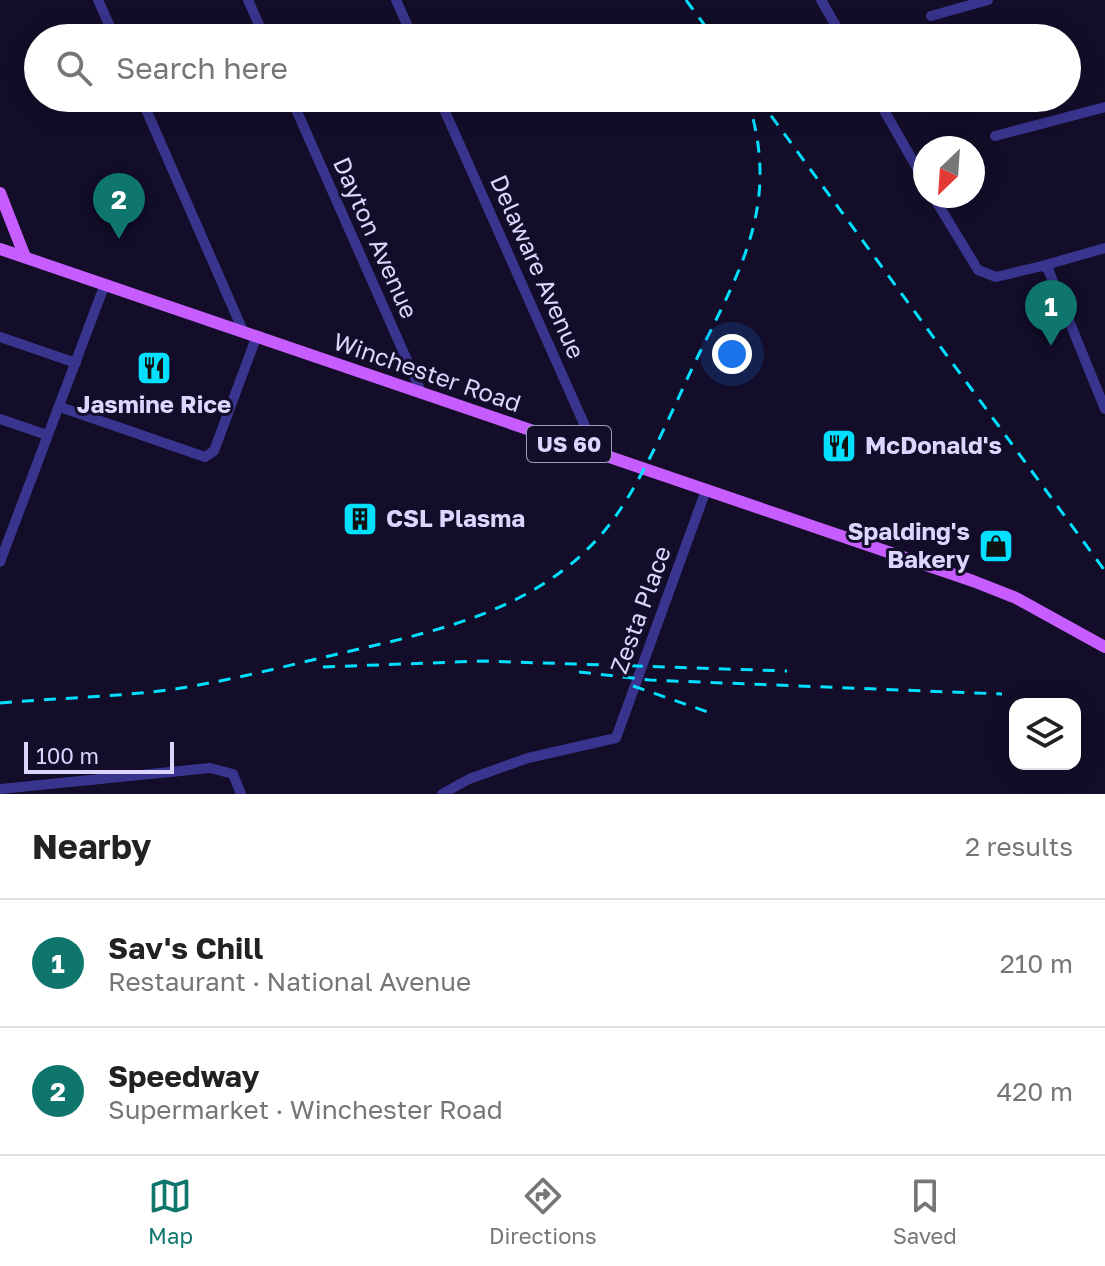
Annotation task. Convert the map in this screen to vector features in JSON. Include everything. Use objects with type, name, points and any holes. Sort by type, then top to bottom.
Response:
[{"type":"main road","points":[[0,193],[25,257]]},
{"type":"main road","name":"Winchester Road","points":[[0,249],[987,587],[1044,612],[1105,647]]},
{"type":"street","points":[[98,0],[109,24]]},
{"type":"street","points":[[248,0],[259,24]]},
{"type":"street","points":[[396,0],[407,24]]},
{"type":"street","points":[[821,0],[835,24]]},
{"type":"street","points":[[931,16],[988,0]]},
{"type":"street","points":[[995,136],[1105,107]]},
{"type":"street","points":[[60,407],[201,457],[214,451],[250,336],[147,112]]},
{"type":"street","name":"Dayton Avenue","points":[[297,112],[422,394]]},
{"type":"street","name":"Delaware Avenue","points":[[445,112],[597,453]]},
{"type":"street","points":[[885,112],[913,161]]},
{"type":"street","points":[[940,208],[978,270],[996,277],[1105,248]]},
{"type":"street","points":[[1042,266],[1053,277],[1101,390],[1105,409]]},
{"type":"street","points":[[0,562],[105,284]]},
{"type":"street","points":[[0,337],[76,363]]},
{"type":"street","points":[[0,419],[47,435]]},
{"type":"street","name":"Zesta Place","points":[[442,794],[469,779],[528,758],[611,741],[618,733],[706,490]]},
{"type":"street","points":[[0,789],[210,768],[233,774],[241,794]]},
{"type":"railway","points":[[686,0],[704,24]]},
{"type":"railway","points":[[0,703],[175,689],[381,644],[483,614],[546,582],[574,561],[615,517],[643,472],[744,258],[759,198],[760,167],[750,112]]},
{"type":"railway","points":[[768,112],[1105,571]]},
{"type":"railway","points":[[323,667],[483,661],[787,671]]},
{"type":"railway","points":[[579,672],[650,680],[1002,694]]},
{"type":"railway","points":[[633,686],[708,712]]},
{"type":"place","name":"Speedway","points":[[119,239]]},
{"type":"place","name":"Sav's Chill","points":[[1051,346]]},
{"type":"place","name":"Jasmine Rice","points":[[154,368]]},
{"type":"place","name":"McDonald's","points":[[839,446]]},
{"type":"place","name":"CSL Plasma","points":[[360,519]]},
{"type":"place","name":"Spalding's Bakery","points":[[996,546]]}]
